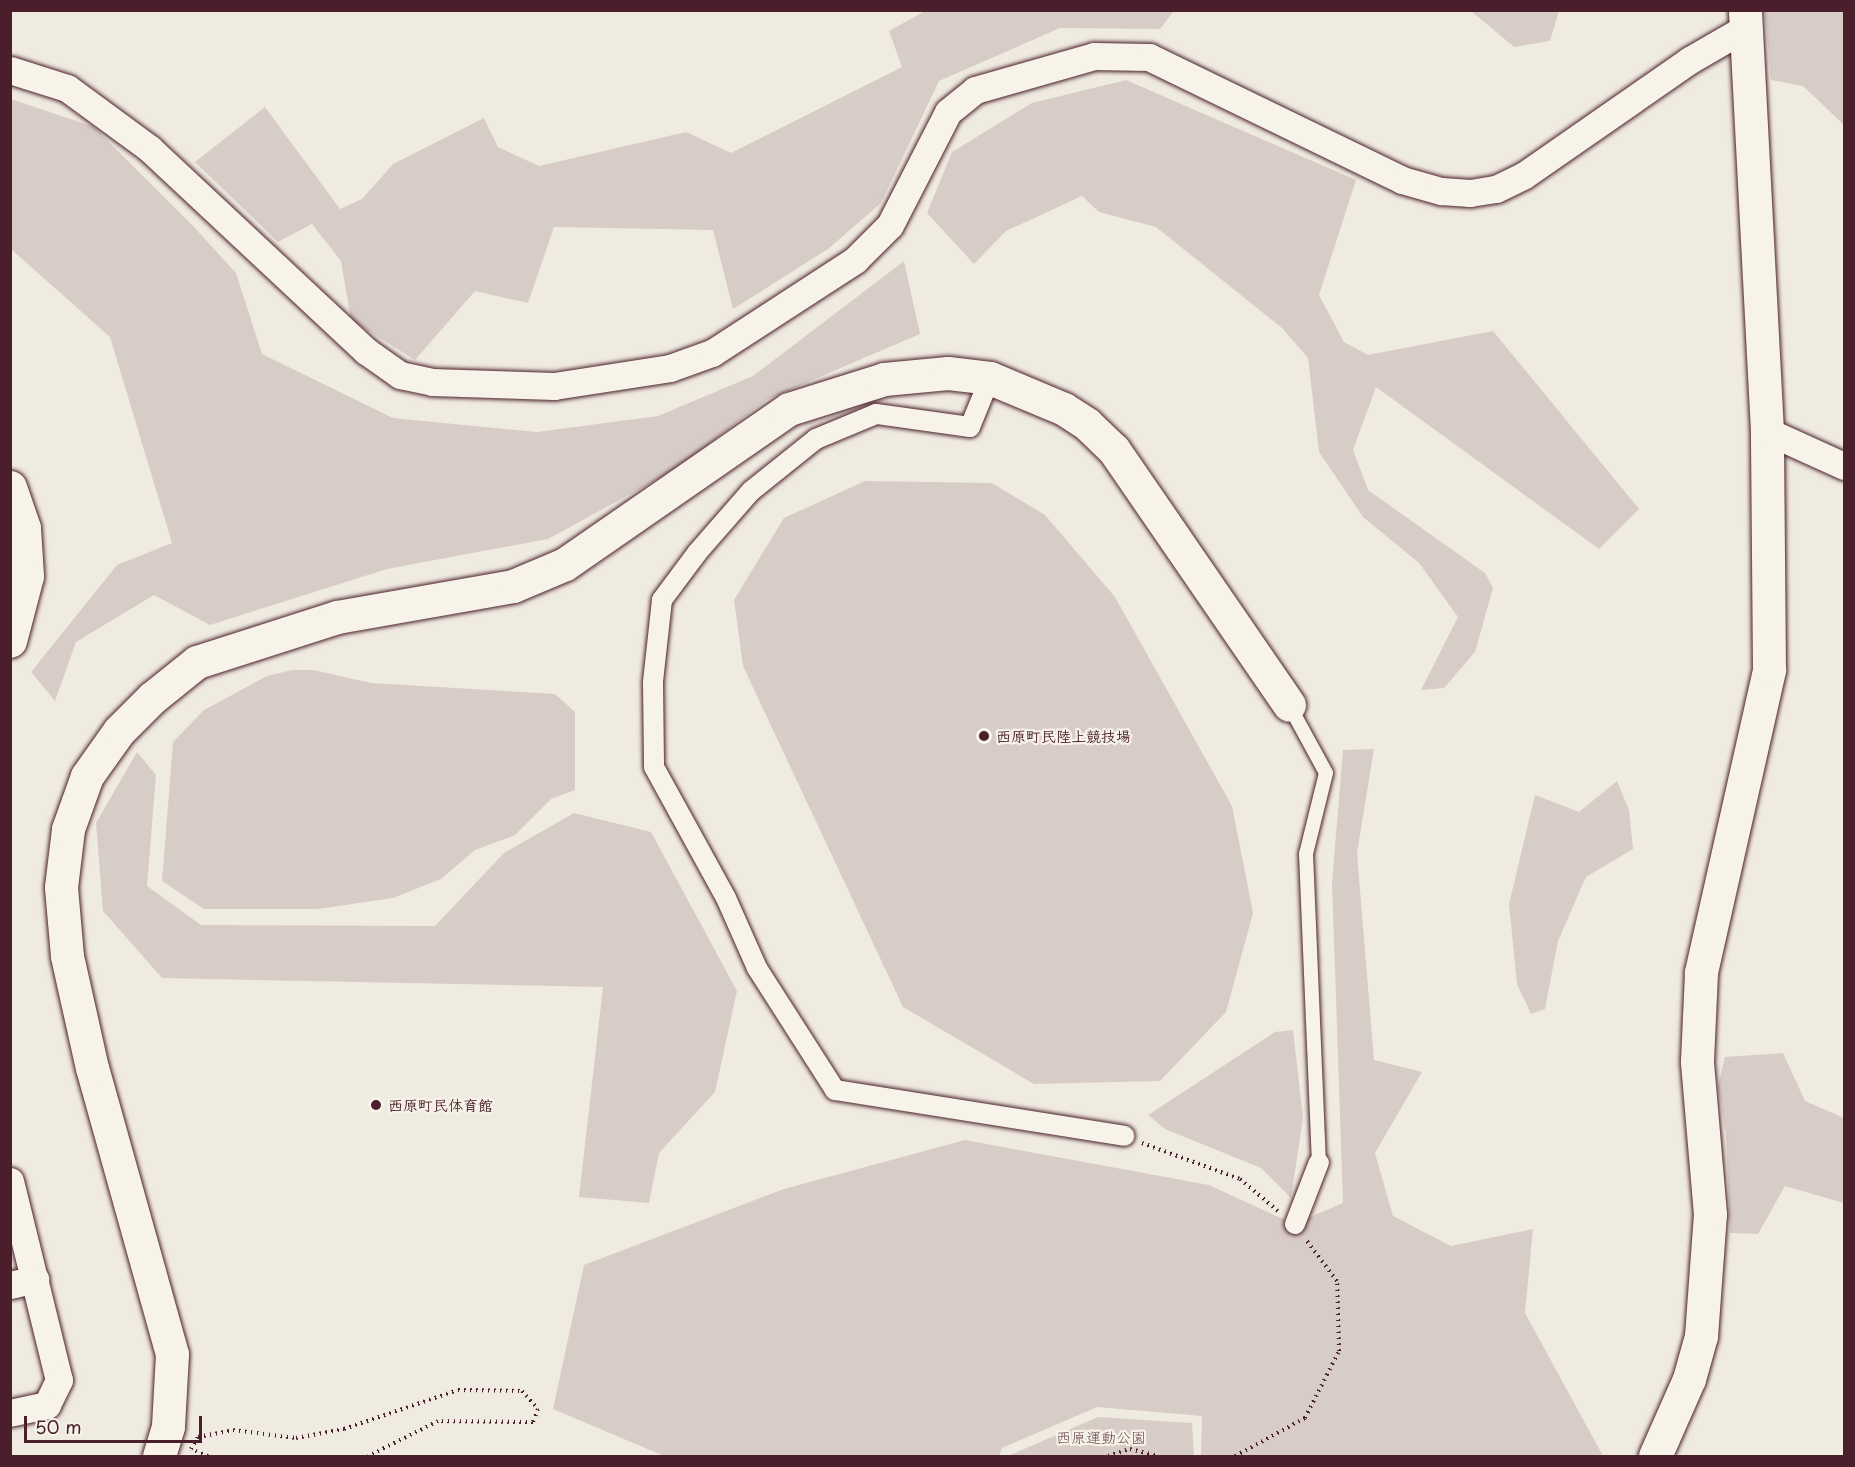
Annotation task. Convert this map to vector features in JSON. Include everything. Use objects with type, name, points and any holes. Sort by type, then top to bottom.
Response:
[{"type":"street","points":[[10,70],[67,88],[150,149],[366,351],[400,375],[432,382],[554,386],[670,368],[712,353],[855,260],[890,225],[948,112],[975,90],[1094,56],[1149,57],[1402,180],[1441,191],[1470,193],[1496,189],[1523,176],[1746,19]]},
{"type":"street","points":[[1655,1456],[1689,1379],[1702,1324],[1710,1214],[1697,1060],[1701,972],[1769,670],[1767,431],[1746,19]]},
{"type":"street","points":[[159,1456],[168,1426],[172,1354],[90,1057],[67,956],[61,886],[68,829],[87,776],[119,731],[152,698],[197,662],[338,616],[513,586],[565,564],[789,409],[884,379],[948,374],[990,378],[1064,409],[1088,424],[1114,450],[1289,705]]},
{"type":"street","points":[[990,378],[970,427],[876,414],[816,439],[751,491],[697,553],[662,600],[653,682],[654,767],[726,898],[757,968],[835,1090],[1124,1136]]},
{"type":"street","points":[[1767,431],[1845,466]]},
{"type":"street","points":[[10,487],[24,528],[27,576],[10,641]]},
{"type":"street","points":[[1294,1224],[1318,1162]]},
{"type":"street","points":[[10,1181],[23,1282],[59,1380],[47,1405],[10,1413]]},
{"type":"lane","points":[[1289,705],[1326,773],[1306,854],[1318,1162]]},
{"type":"path","points":[[1124,1136],[1240,1179],[1294,1224],[1337,1281],[1339,1351],[1305,1418],[1235,1456]]},
{"type":"path","points":[[208,1456],[191,1449],[198,1437],[232,1430],[296,1438],[344,1429],[458,1390],[522,1390],[538,1409],[533,1422],[438,1421],[368,1456]]},
{"type":"path","points":[[1108,1456],[1131,1449],[1159,1456]]},
{"type":"green space","points":[[925,11],[1174,11],[1160,29],[1060,28],[939,81],[881,203],[828,249],[733,309],[713,230],[554,227],[528,303],[475,291],[415,360],[351,320],[341,261],[312,224],[278,242],[195,162],[265,107],[340,209],[362,199],[393,164],[484,118],[498,147],[539,166],[686,132],[731,153],[902,67],[889,31]]},
{"type":"green space","points":[[1471,11],[1559,11],[1550,41],[1514,47]]},
{"type":"green space","points":[[1765,11],[1844,11],[1844,125],[1803,86],[1771,80]]},
{"type":"green space","points":[[1126,80],[1356,180],[1319,295],[1344,342],[1368,355],[1493,331],[1639,509],[1599,549],[1376,387],[1353,450],[1368,490],[1485,573],[1493,588],[1475,652],[1444,688],[1421,690],[1458,617],[1419,563],[1363,517],[1319,452],[1308,358],[1282,328],[1156,227],[1099,212],[1082,196],[1006,231],[974,264],[927,213],[952,152],[1032,103]]},
{"type":"green space","points":[[11,99],[94,127],[193,226],[236,273],[262,354],[393,418],[537,432],[658,416],[753,376],[904,261],[920,334],[766,400],[676,469],[548,539],[387,569],[210,625],[154,595],[76,642],[55,701],[31,672],[117,565],[172,543],[110,337],[11,249]]},
{"type":"green space","name":"西原町民陸上競技場","points":[[865,481],[992,483],[1045,515],[1115,597],[1232,806],[1253,913],[1226,1012],[1160,1081],[1034,1084],[903,1007],[743,666],[734,600],[784,518]]},
{"type":"green space","points":[[292,670],[313,670],[371,683],[555,694],[575,712],[575,790],[551,799],[515,835],[475,850],[441,879],[393,898],[318,909],[204,909],[162,881],[173,742],[204,710],[267,676]]},
{"type":"green space","points":[[1374,749],[1357,853],[1374,1060],[1422,1072],[1375,1153],[1393,1216],[1451,1246],[1533,1229],[1525,1313],[1603,1456],[1201,1456],[1202,1416],[1097,1407],[1002,1448],[999,1456],[664,1456],[553,1409],[584,1265],[784,1189],[965,1140],[1209,1185],[1294,1224],[1343,1203],[1332,883],[1343,750]]},
{"type":"green space","points":[[137,752],[156,775],[147,886],[201,925],[435,926],[504,853],[574,813],[651,832],[737,991],[715,1092],[659,1153],[649,1203],[579,1197],[603,987],[162,978],[103,911],[96,823]]},
{"type":"green space","points":[[1617,781],[1629,810],[1633,849],[1586,877],[1558,941],[1545,1009],[1531,1014],[1517,984],[1509,904],[1535,795],[1579,812]]},
{"type":"green space","points":[[1293,1030],[1303,1118],[1291,1198],[1261,1168],[1165,1129],[1148,1115],[1275,1032]]},
{"type":"green space","points":[[1783,1053],[1805,1101],[1844,1118],[1844,1203],[1785,1186],[1758,1234],[1730,1233],[1726,1135],[1718,1086],[1725,1057]]},
{"type":"green space","name":"西原運動公園","points":[[1098,1417],[1192,1423],[1194,1456],[1008,1456]]},
{"type":"place","name":"西原町民陸上競技場","points":[[984,736]]},
{"type":"place","name":"西原町民体育館","points":[[376,1105]]}]
